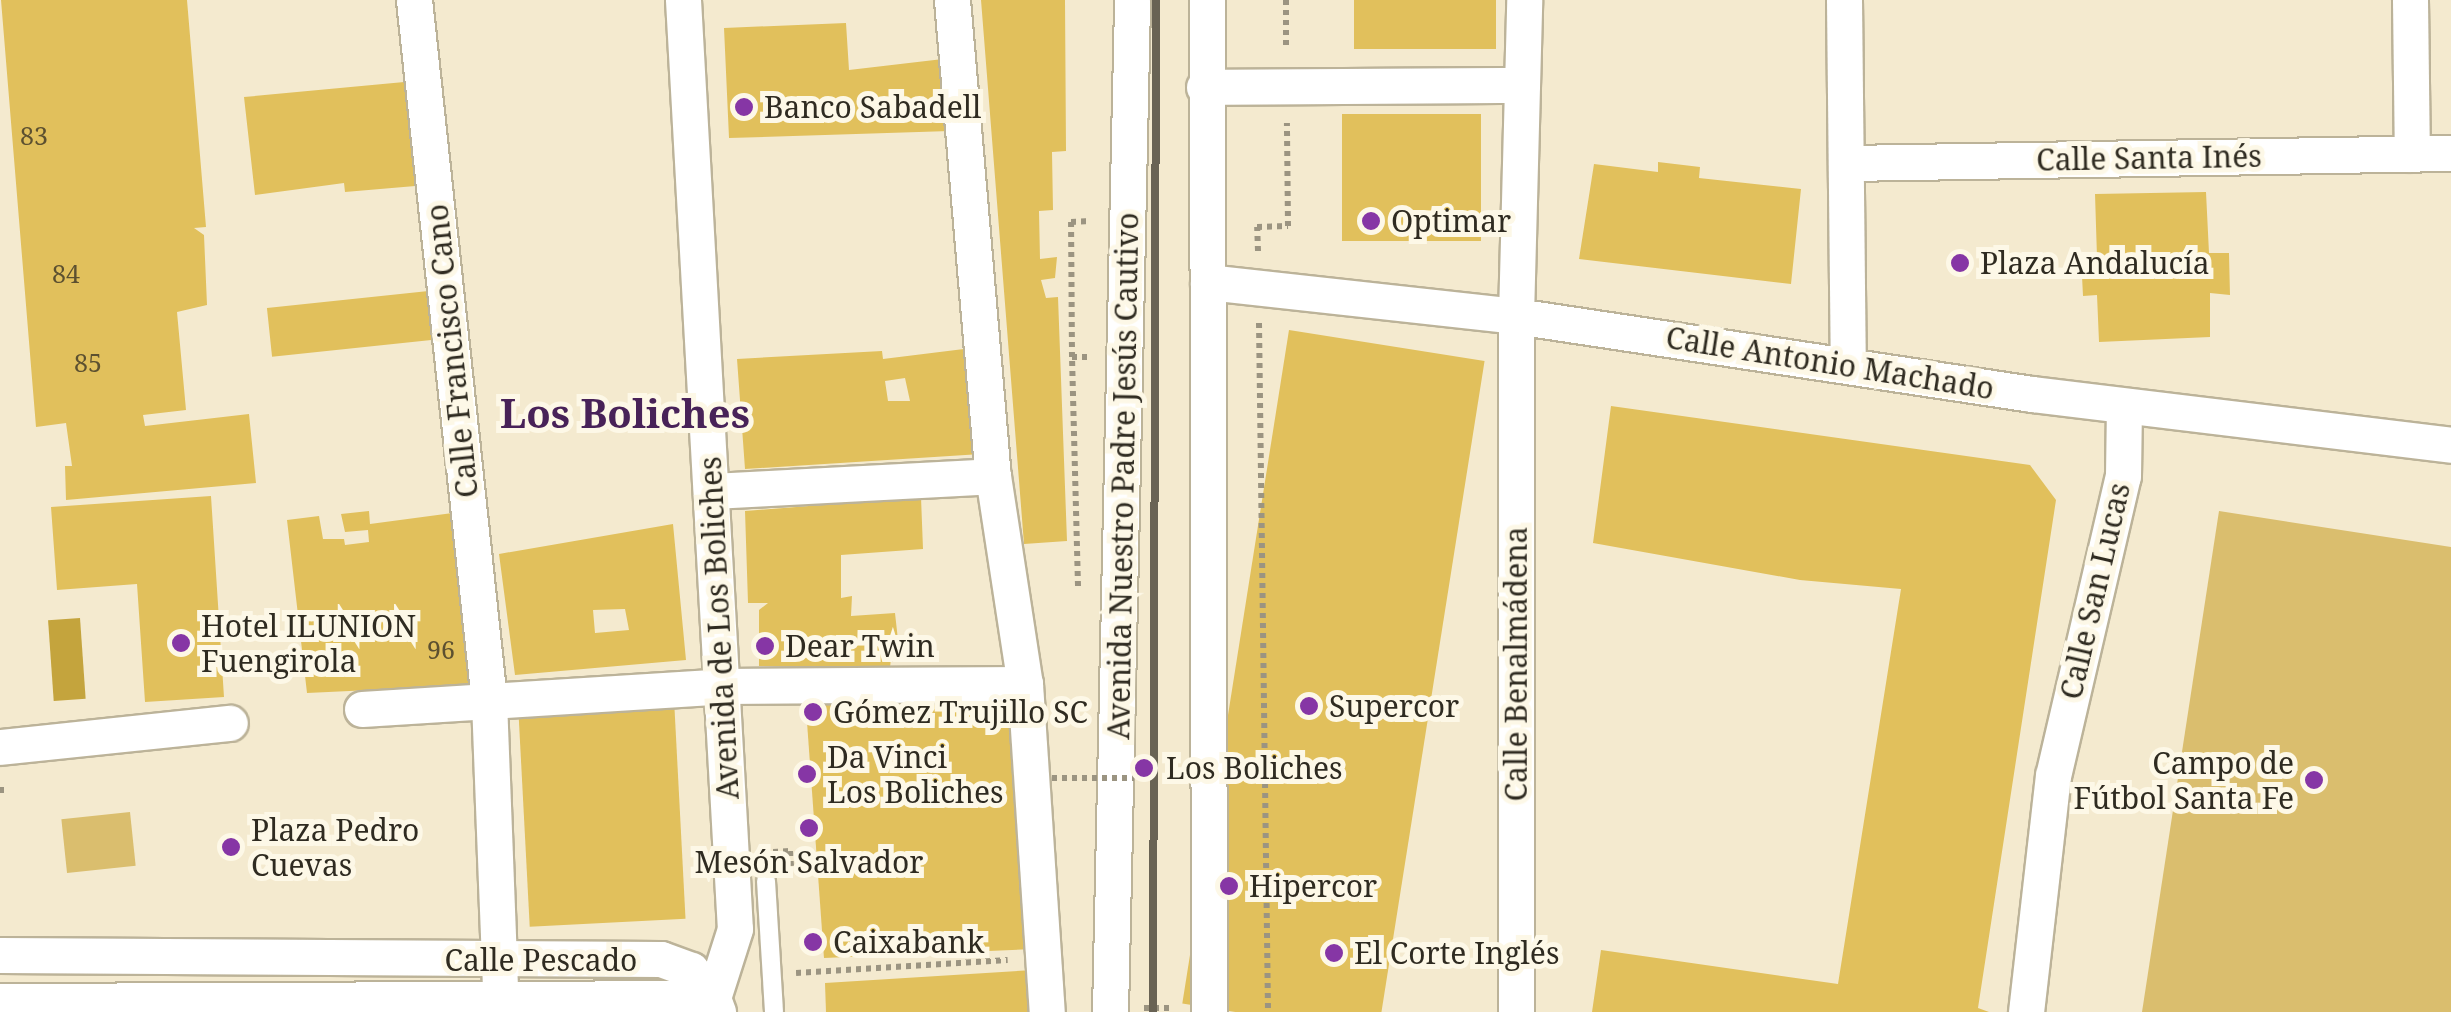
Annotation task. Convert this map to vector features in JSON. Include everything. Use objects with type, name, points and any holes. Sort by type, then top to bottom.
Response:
[{"type":"street","name":"Calle Francisco Cano","points":[[414,0],[489,701],[501,1008]]},
{"type":"street","name":"Avenida de Los Boliches","points":[[683,0],[735,929],[716,1005]]},
{"type":"street","points":[[952,0],[993,476],[1025,684],[1047,958],[1047,1012]]},
{"type":"street","name":"Avenida Nuestro Padre Jesús Cautivo","points":[[1110,1012],[1132,0]]},
{"type":"street","points":[[1208,0],[1204,87],[1209,1012]]},
{"type":"street","name":"Calle Benalmádena","points":[[1516,1012],[1516,316],[1524,0]]},
{"type":"street","points":[[1844,0],[1848,365]]},
{"type":"street","points":[[2410,0],[2412,154]]},
{"type":"street","points":[[1204,87],[1522,84]]},
{"type":"street","name":"Calle Santa Inés","points":[[1847,163],[2451,153]]},
{"type":"street","name":"Calle Antonio Machado","points":[[1208,282],[1516,316],[2124,406],[2451,445]]},
{"type":"street","name":"Calle San Lucas","points":[[2026,1012],[2054,776],[2122,476],[2124,406]]},
{"type":"street","points":[[711,491],[993,476]]},
{"type":"street","points":[[362,708],[724,686],[1025,684]]},
{"type":"street","points":[[0,747],[230,723]]},
{"type":"street","name":"Calle Pescado","points":[[0,955],[661,958],[691,970],[716,1005]]},
{"type":"street","name":"Calle Pescado","points":[[0,1001],[501,1008],[716,1005]]},
{"type":"lane","points":[[766,881],[774,1012]]},
{"type":"path","points":[[1268,1012],[1257,227],[1288,226],[1286,0]]},
{"type":"path","points":[[1072,356],[1070,222],[1110,221]]},
{"type":"path","points":[[1052,778],[1134,778]]},
{"type":"path","points":[[731,854],[790,851],[792,886]]},
{"type":"path","points":[[794,955],[795,973],[1047,958]]},
{"type":"shaded area","name":"Campo de Fútbol Santa Fe","points":[[2219,511],[2451,547],[2451,1012],[2142,1012]]},
{"type":"shaded area","points":[[80,618],[86,699],[54,701],[48,620]]},
{"type":"shaded area","points":[[130,812],[136,866],[67,873],[61,819]]},
{"type":"building","points":[[1,0],[187,0],[206,227],[194,228],[204,235],[207,305],[177,312],[186,410],[143,415],[145,426],[249,414],[256,483],[66,500],[65,466],[72,466],[66,423],[36,427]]},
{"type":"building","points":[[981,0],[1065,0],[1066,151],[1052,152],[1053,210],[1039,211],[1040,259],[1057,257],[1055,278],[1041,280],[1046,298],[1058,297],[1067,541],[1024,544]]},
{"type":"building","points":[[1354,0],[1496,0],[1496,49],[1354,49]]},
{"type":"building","points":[[846,23],[849,70],[943,59],[950,131],[729,138],[724,28]]},
{"type":"building","points":[[415,81],[427,185],[345,192],[344,183],[255,195],[244,97]]},
{"type":"building","points":[[1342,114],[1481,114],[1481,241],[1342,241]]},
{"type":"building","points":[[1658,162],[1700,167],[1699,178],[1801,189],[1791,284],[1579,259],[1594,164],[1658,172]]},
{"type":"building","points":[[2206,192],[2209,253],[2229,253],[2230,295],[2210,293],[2210,337],[2099,342],[2097,295],[2083,296],[2081,256],[2097,257],[2095,194]]},
{"type":"building","points":[[438,290],[443,339],[272,357],[267,308]]},
{"type":"building","points":[[1289,330],[1485,361],[1381,1012],[1235,1012],[1182,1004]]},
{"type":"building","points":[[972,348],[981,454],[745,469],[737,359],[882,351],[883,359]],"holes":[[[905,378],[910,401],[888,401],[885,381]]]},
{"type":"building","points":[[1611,406],[2030,465],[2056,500],[1978,1008],[1989,1012],[1592,1012],[1601,950],[1838,984],[1901,589],[1800,580],[1593,543]]},
{"type":"building","name":"Hotel ILUNION Fuengirola","points":[[211,496],[224,697],[145,702],[137,584],[57,590],[51,507]]},
{"type":"building","points":[[921,497],[923,549],[841,555],[841,598],[852,596],[851,616],[895,613],[900,658],[891,658],[890,668],[759,666],[759,610],[768,603],[748,603],[745,511]]},
{"type":"building","points":[[369,511],[370,524],[460,512],[477,685],[307,693],[287,520],[319,516],[323,539],[344,539],[345,545],[369,542],[368,530],[345,532],[341,514]]},
{"type":"building","points":[[673,524],[686,660],[515,675],[499,554]],"holes":[[[625,609],[629,630],[595,633],[593,610]]]},
{"type":"building","points":[[990,694],[1012,705],[1034,949],[824,958],[807,722],[823,705]]},
{"type":"building","points":[[674,699],[686,919],[530,927],[518,707]]},
{"type":"building","points":[[1033,970],[1036,1012],[826,1012],[825,983]]},
{"type":"railway","points":[[1153,1012],[1156,0]]},
{"type":"place","name":"Banco Sabadell","points":[[744,107]]},
{"type":"place","name":"Optimar","points":[[1371,221]]},
{"type":"place","name":"Plaza Andalucía","points":[[1960,263]]},
{"type":"place","name":"Hotel ILUNION Fuengirola","points":[[181,643]]},
{"type":"place","name":"Dear Twin","points":[[765,646]]},
{"type":"place","name":"Supercor","points":[[1309,706]]},
{"type":"place","name":"Gómez Trujillo SC","points":[[813,712]]},
{"type":"place","name":"Los Boliches","points":[[1144,768]]},
{"type":"place","name":"Da Vinci Los Boliches","points":[[807,774]]},
{"type":"place","name":"Campo de Fútbol Santa Fe","points":[[2314,780]]},
{"type":"place","name":"Mesón Salvador","points":[[809,828]]},
{"type":"place","name":"Plaza Pedro Cuevas","points":[[231,847]]},
{"type":"place","name":"Hipercor","points":[[1229,886]]},
{"type":"place","name":"Caixabank","points":[[813,942]]},
{"type":"place","name":"El Corte Inglés","points":[[1334,953]]},
{"type":"district","name":"Los Boliches","points":[[625,413]]}]
